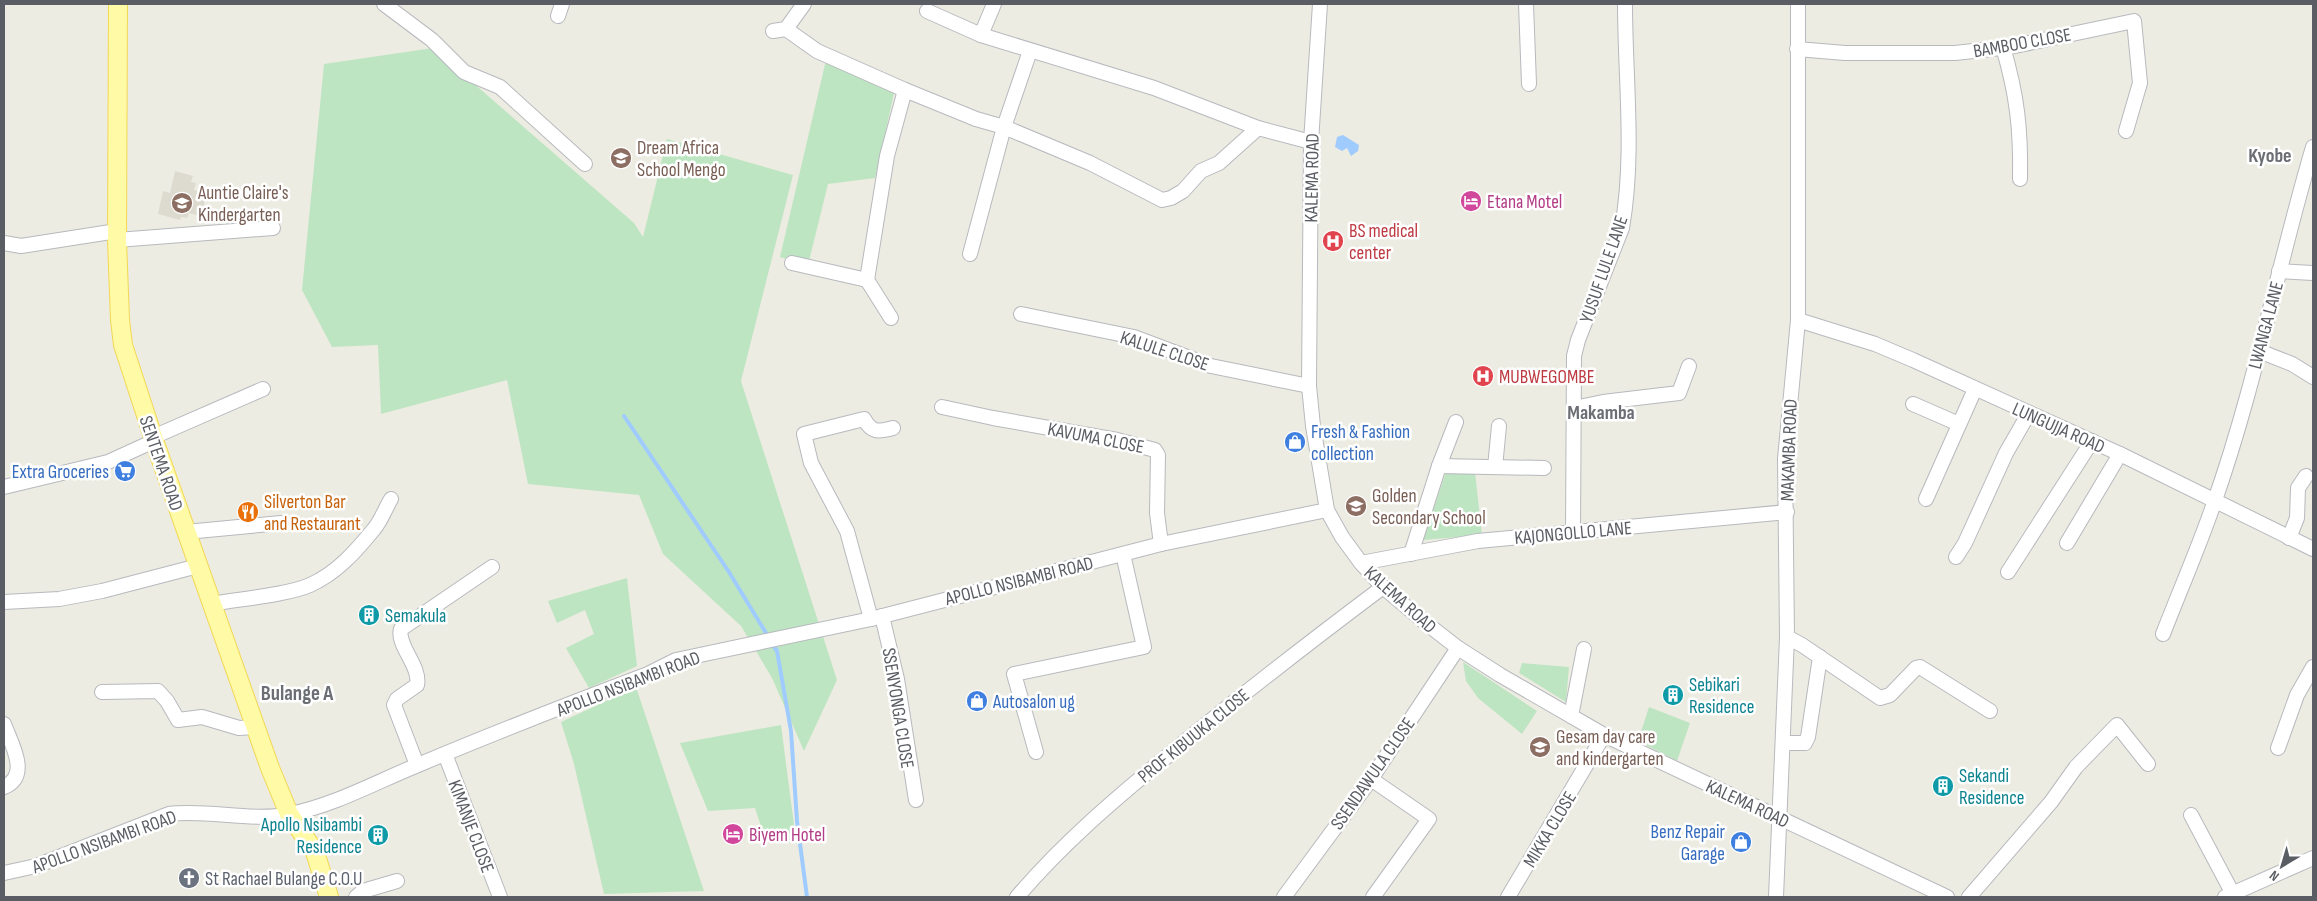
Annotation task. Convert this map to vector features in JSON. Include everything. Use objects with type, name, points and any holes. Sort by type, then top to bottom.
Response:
[{"type":"main road","name":"SENTEMA ROAD","points":[[118,4],[117,236],[120,320],[124,345],[153,439],[255,727],[289,814],[315,852],[329,897]]},
{"type":"street","points":[[384,4],[432,40],[464,72],[500,87],[586,164]]},
{"type":"street","points":[[804,4],[779,30],[817,51],[905,90],[976,119],[1004,127],[1090,163],[1162,200],[1171,198],[1183,191],[1200,171],[1219,163],[1258,128]]},
{"type":"street","points":[[981,35],[994,4]]},
{"type":"street","name":"KALEMA ROAD","points":[[1320,4],[1311,142],[1309,386],[1313,426],[1327,510],[1342,537],[1383,588],[1458,648],[1500,675],[1604,735],[1945,897]]},
{"type":"street","points":[[1526,4],[1529,84]]},
{"type":"street","name":"YUSUF LULE LANE","points":[[1573,532],[1574,356],[1578,340],[1622,228],[1624,211],[1629,110],[1625,4]]},
{"type":"street","name":"MAKAMBA ROAD","points":[[1776,897],[1787,637],[1785,459],[1798,320],[1798,4]]},
{"type":"street","points":[[927,11],[981,35],[1154,88],[1258,128],[1311,142]]},
{"type":"street","name":"BAMBOO CLOSE","points":[[1797,50],[1845,53],[1955,53],[2003,47],[2134,21],[2140,83],[2126,131]]},
{"type":"street","points":[[2003,47],[2014,84],[2019,112],[2020,179]]},
{"type":"street","points":[[970,254],[1004,127],[1030,51]]},
{"type":"street","points":[[891,318],[867,280],[887,156],[905,90]]},
{"type":"street","name":"LWANGA LANE","points":[[2163,634],[2214,502],[2260,351],[2279,272],[2313,148]]},
{"type":"street","points":[[4,243],[21,246],[117,236],[273,228]]},
{"type":"street","points":[[792,263],[867,280]]},
{"type":"street","points":[[2279,272],[2313,273]]},
{"type":"street","name":"KALULE CLOSE","points":[[1021,314],[1134,337],[1211,366],[1309,386]]},
{"type":"street","name":"LUNGUJJA ROAD","points":[[1798,320],[1875,344],[2120,454],[2214,502],[2313,549]]},
{"type":"street","points":[[2260,351],[2292,364],[2313,377]]},
{"type":"street","points":[[1574,408],[1603,402],[1679,393],[1689,366]]},
{"type":"street","points":[[4,487],[108,462],[153,439],[262,389]]},
{"type":"street","points":[[1926,499],[1975,390]]},
{"type":"street","points":[[1913,404],[1959,424]]},
{"type":"street","name":"KAVUMA CLOSE","points":[[942,406],[993,418],[1116,440],[1155,450],[1158,455],[1157,505],[1161,544]]},
{"type":"street","points":[[1956,557],[1965,543],[2006,452],[2030,413]]},
{"type":"street","name":"SSENYONGA CLOSE","points":[[893,428],[878,432],[870,429],[864,419],[804,434],[811,463],[847,531],[897,679],[916,800]]},
{"type":"street","points":[[1411,554],[1439,466],[1456,422]]},
{"type":"street","points":[[1496,467],[1498,426]]},
{"type":"street","points":[[2008,572],[2092,441]]},
{"type":"street","points":[[2067,543],[2120,454]]},
{"type":"street","points":[[1439,466],[1544,468]]},
{"type":"street","points":[[2289,538],[2297,518],[2298,488],[2306,476]]},
{"type":"street","points":[[212,604],[309,585],[326,576],[348,560],[358,549],[374,530],[391,499]]},
{"type":"street","name":"APOLLO NSIBAMBI ROAD","points":[[4,873],[36,866],[169,814],[192,812],[235,816],[289,814],[331,802],[417,765],[648,674],[676,660],[877,617],[1161,544],[1327,510]]},
{"type":"street","name":"KAJONGOLLO LANE","points":[[1361,563],[1478,541],[1787,512]]},
{"type":"street","points":[[186,532],[281,523]]},
{"type":"street","points":[[1036,752],[1014,674],[1144,647],[1123,554]]},
{"type":"street","points":[[4,602],[59,599],[102,591],[198,566]]},
{"type":"street","points":[[417,765],[394,705],[397,699],[417,685],[418,680],[408,652],[400,638],[401,629],[492,567]]},
{"type":"street","name":"PROF KIBUUKA CLOSE","points":[[1017,897],[1044,865],[1100,812],[1301,648],[1383,588]]},
{"type":"street","points":[[1787,637],[1880,698],[1890,695],[1916,668],[1920,668],[1990,711]]},
{"type":"street","name":"SSENDAWULA CLOSE","points":[[1284,897],[1371,779],[1458,648]]},
{"type":"street","points":[[1571,716],[1584,649]]},
{"type":"street","points":[[1783,743],[1805,743],[1808,737],[1820,657]]},
{"type":"street","points":[[2278,748],[2297,695],[2313,667]]},
{"type":"street","points":[[102,692],[158,691],[168,701],[178,720],[202,717],[239,728],[255,727]]},
{"type":"street","points":[[4,724],[18,761],[15,777],[4,787]]},
{"type":"street","points":[[1969,897],[2051,802],[2076,767],[2117,725],[2148,764]]},
{"type":"street","name":"MIKKA CLOSE","points":[[1508,897],[1604,735]]},
{"type":"street","name":"KIMANJE CLOSE","points":[[445,754],[500,897]]},
{"type":"street","points":[[1371,779],[1429,819],[1373,897]]},
{"type":"street","points":[[2191,815],[2237,895],[2313,858]]},
{"type":"street","points":[[356,897],[363,891],[397,881]]},
{"type":"shaded area","name":"Auntie Claire's Kindergarten","points":[[175,171],[193,176],[191,182],[196,183],[194,190],[207,193],[201,216],[189,213],[187,218],[181,217],[180,220],[158,214],[163,191],[170,193]]},
{"type":"green space","points":[[433,48],[634,223],[643,237],[667,139],[793,175],[741,381],[837,680],[804,751],[772,678],[741,626],[663,554],[639,495],[528,484],[507,380],[381,414],[378,345],[332,347],[302,290],[324,64]]},
{"type":"green space","points":[[826,60],[895,89],[875,178],[828,184],[808,265],[780,257]]},
{"type":"green space","points":[[1446,472],[1475,472],[1482,535],[1423,540]]},
{"type":"green space","points":[[627,578],[637,666],[589,688],[566,648],[594,634],[585,610],[557,623],[548,601]]},
{"type":"green space","points":[[1463,662],[1537,711],[1522,734],[1478,698],[1466,681]]},
{"type":"green space","points":[[1522,663],[1569,667],[1566,702],[1519,673]]},
{"type":"green space","points":[[636,687],[704,891],[604,894],[574,764],[561,722]]},
{"type":"green space","points":[[1649,707],[1690,723],[1677,761],[1638,741]]},
{"type":"green space","points":[[781,725],[796,840],[765,839],[755,808],[708,811],[680,743]]},
{"type":"water","points":[[1343,135],[1359,145],[1358,151],[1351,156],[1347,148],[1342,151],[1335,147],[1337,137]]},
{"type":"waterway","points":[[624,416],[729,572],[769,638]]},
{"type":"waterway","points":[[772,644],[777,651],[791,731],[797,821],[807,897]]},
{"type":"place","name":"Dream Africa School Mengo","points":[[621,158]]},
{"type":"place","name":"Etana Motel","points":[[1471,201]]},
{"type":"place","name":"Auntie Claire's Kindergarten","points":[[182,203]]},
{"type":"place","name":"BS medical center","points":[[1333,241]]},
{"type":"place","name":"MUBWEGOMBE","points":[[1483,376]]},
{"type":"place","name":"Fresh & Fashion collection","points":[[1295,442]]},
{"type":"place","name":"Extra Groceries","points":[[125,471]]},
{"type":"place","name":"Golden Secondary School","points":[[1356,506]]},
{"type":"place","name":"Silverton Bar and Restaurant","points":[[248,512]]},
{"type":"place","name":"Semakula","points":[[369,615]]},
{"type":"place","name":"Sebikari Residence","points":[[1673,695]]},
{"type":"place","name":"Autosalon ug","points":[[977,701]]},
{"type":"place","name":"Gesam day care and kindergarten","points":[[1540,747]]},
{"type":"place","name":"Sekandi Residence","points":[[1943,786]]},
{"type":"place","name":"Biyem Hotel","points":[[733,834]]},
{"type":"place","name":"Apollo Nsibambi Residence","points":[[378,835]]},
{"type":"place","name":"Benz Repair Garage","points":[[1741,842]]},
{"type":"place","name":"St Rachael Bulange C.O.U","points":[[189,878]]},
{"type":"district","name":"Kyobe","points":[[2270,155]]},
{"type":"district","name":"Makamba","points":[[1601,412]]},
{"type":"district","name":"Bulange A","points":[[297,693]]}]
